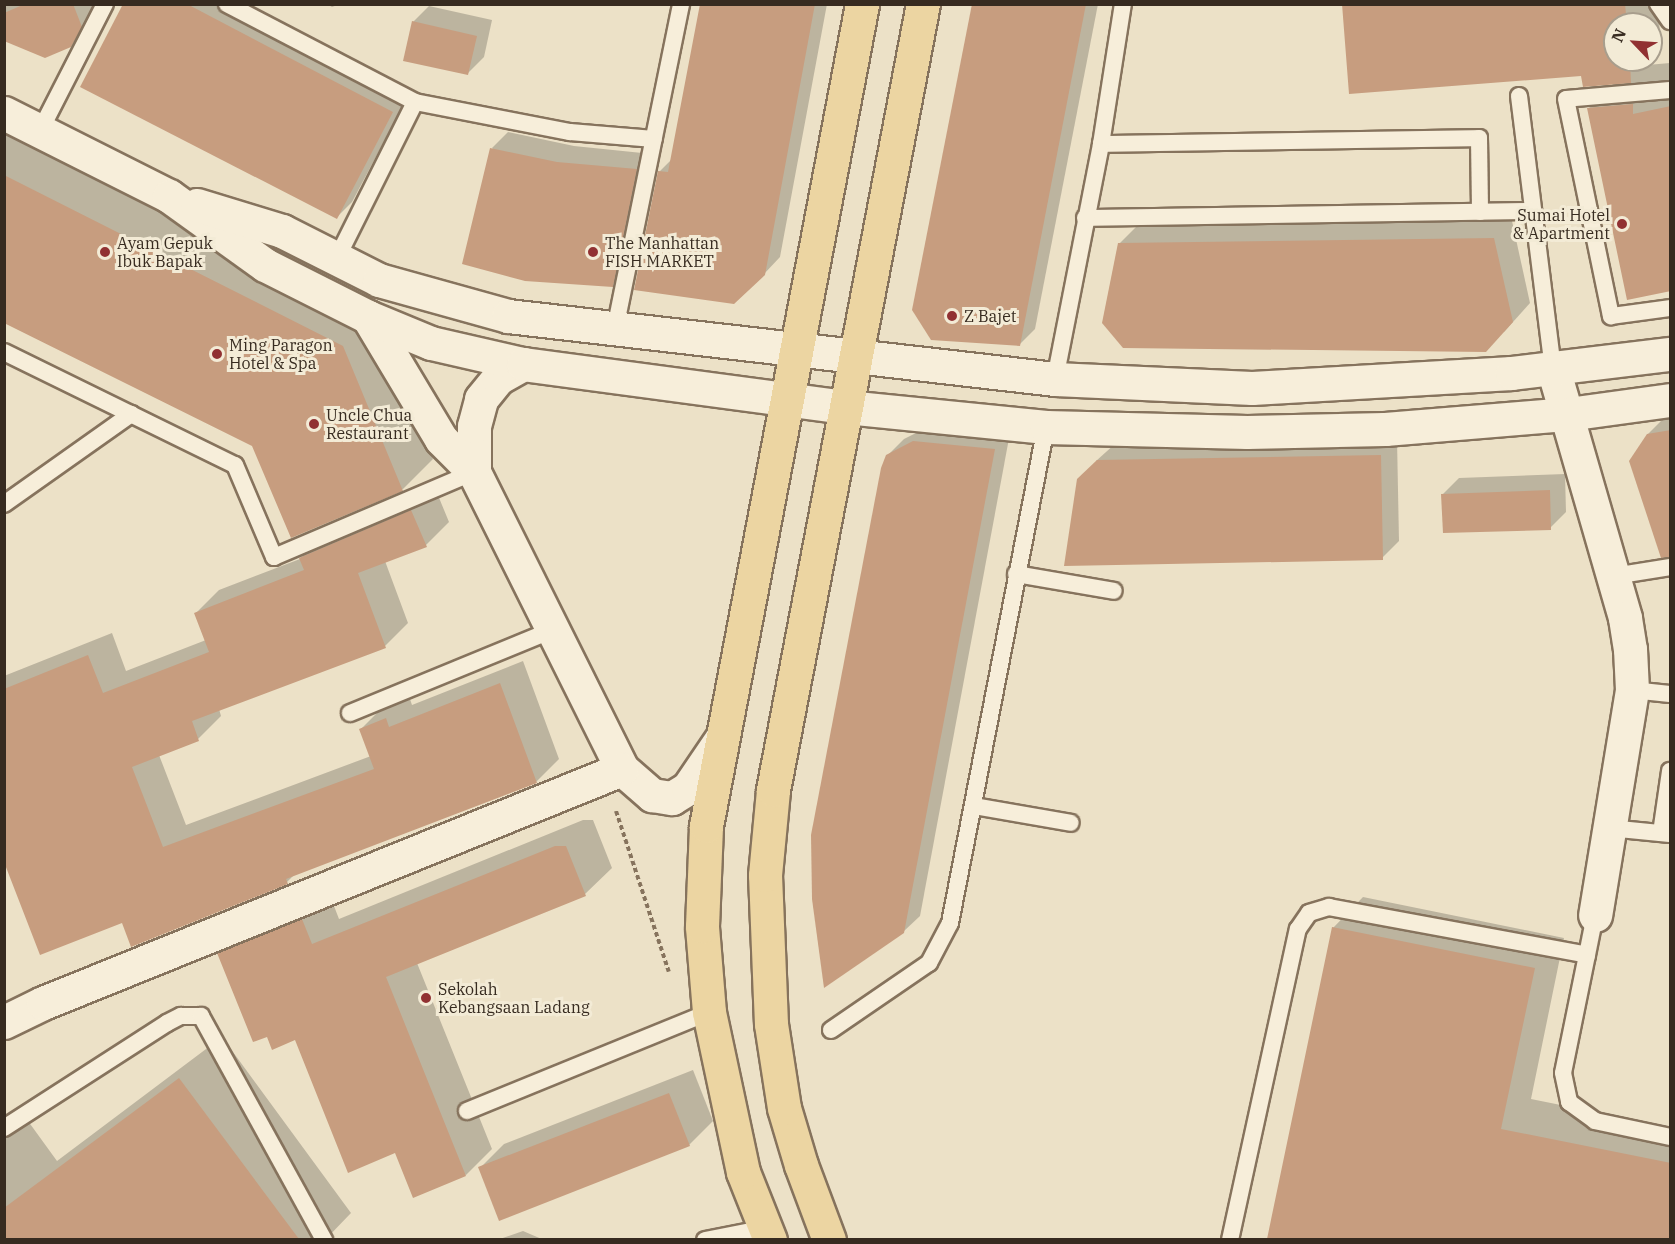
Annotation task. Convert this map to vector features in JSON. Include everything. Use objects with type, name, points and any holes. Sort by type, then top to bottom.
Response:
[{"type":"main road","points":[[768,1234],[744,1172],[709,1012],[702,926],[705,826],[862,4]]},
{"type":"main road","points":[[829,1239],[801,1166],[784,1108],[771,1024],[765,875],[773,790],[923,4]]},
{"type":"street","points":[[4,113],[169,196],[265,265],[368,317],[431,343],[523,364],[846,407],[1046,427],[1247,432],[1385,429],[1568,414],[1671,400]]},
{"type":"street","points":[[169,196],[282,231],[379,280],[508,316],[855,358],[1055,379],[1252,388],[1553,368],[1671,354]]},
{"type":"street","points":[[368,317],[441,439],[474,472],[552,630],[613,772],[652,795],[672,798],[688,788],[720,741]]},
{"type":"street","points":[[474,472],[474,426],[481,399],[498,378],[523,364]]},
{"type":"street","points":[[1553,368],[1626,618],[1632,690],[1595,915]]},
{"type":"street","points":[[4,1022],[54,999],[613,772]]},
{"type":"lane","points":[[40,131],[105,4]]},
{"type":"lane","points":[[227,4],[415,102],[570,132],[654,139]]},
{"type":"lane","points":[[615,329],[681,4]]},
{"type":"lane","points":[[1055,379],[1101,144],[1123,4]]},
{"type":"lane","points":[[1658,4],[1671,21]]},
{"type":"lane","points":[[1671,90],[1566,99],[1611,316],[1671,308]]},
{"type":"lane","points":[[1519,96],[1553,368]]},
{"type":"lane","points":[[337,258],[415,102]]},
{"type":"lane","points":[[1101,144],[1479,138],[1480,212]]},
{"type":"lane","points":[[1085,218],[1533,211]]},
{"type":"lane","points":[[4,352],[235,465],[274,557],[474,472]]},
{"type":"lane","points":[[4,504],[130,414]]},
{"type":"lane","points":[[831,1030],[929,963],[950,923],[1046,427]]},
{"type":"lane","points":[[1614,576],[1671,567]]},
{"type":"lane","points":[[1016,574],[1114,591]]},
{"type":"lane","points":[[350,713],[552,630]]},
{"type":"lane","points":[[1632,690],[1671,694]]},
{"type":"lane","points":[[1609,828],[1666,833],[1671,771]]},
{"type":"lane","points":[[974,806],[1071,823]]},
{"type":"lane","points":[[1230,1239],[1298,929],[1309,913],[1329,907],[1587,955]]},
{"type":"lane","points":[[1595,915],[1563,1073],[1569,1102],[1595,1121],[1671,1137]]},
{"type":"lane","points":[[467,1111],[709,1012]]},
{"type":"lane","points":[[4,1128],[167,1023],[182,1016],[201,1016],[324,1239]]},
{"type":"lane","points":[[705,1239],[768,1234]]},
{"type":"path","points":[[613,772],[672,977]]},
{"type":"building","points":[[25,4],[73,4],[82,27],[71,47],[45,58],[4,41],[4,13]]},
{"type":"building","points":[[123,4],[187,4],[393,112],[337,219],[80,87]]},
{"type":"building","points":[[700,4],[815,4],[765,275],[734,304],[634,290],[658,171],[668,172]]},
{"type":"building","points":[[972,4],[1086,4],[1020,346],[931,340],[912,310]]},
{"type":"building","points":[[1342,4],[1625,4],[1626,12],[1603,12],[1603,72],[1631,72],[1631,83],[1583,87],[1581,76],[1349,94]]},
{"type":"building","points":[[412,21],[477,36],[468,75],[403,61]]},
{"type":"building","points":[[1633,104],[1633,114],[1671,106],[1671,291],[1627,300],[1587,108]]},
{"type":"building","points":[[490,148],[557,162],[637,169],[613,287],[525,281],[462,264]]},
{"type":"building","points":[[4,175],[343,346],[403,491],[291,538],[252,446],[4,323]]},
{"type":"building","points":[[1494,238],[1513,322],[1486,352],[1123,348],[1102,323],[1118,243]]},
{"type":"building","points":[[1671,430],[1671,557],[1661,558],[1629,461],[1647,434]]},
{"type":"building","points":[[913,441],[995,449],[904,933],[824,988],[812,899],[811,835],[881,468],[886,455]]},
{"type":"building","points":[[1381,455],[1383,560],[1064,566],[1077,479],[1097,460]]},
{"type":"building","points":[[1550,490],[1551,530],[1443,533],[1441,494]]},
{"type":"building","points":[[411,510],[427,547],[358,573],[386,648],[192,721],[199,741],[132,767],[163,847],[374,769],[359,729],[386,718],[389,727],[500,683],[537,783],[286,879],[288,884],[131,947],[122,923],[40,955],[4,862],[4,689],[88,655],[103,693],[209,652],[194,613],[304,570],[299,558]]},
{"type":"building","points":[[555,846],[566,846],[586,896],[386,977],[466,1176],[413,1198],[395,1153],[348,1173],[295,1040],[272,1050],[267,1037],[253,1042],[217,953],[302,919],[312,944]]},
{"type":"building","points":[[1332,927],[1535,968],[1501,1129],[1671,1163],[1671,1239],[1267,1239]]},
{"type":"building","points":[[179,1078],[299,1239],[4,1239],[4,1208]]},
{"type":"building","points":[[669,1093],[690,1146],[499,1221],[478,1167]]},
{"type":"place","name":"Sumai Hotel & Apartment","points":[[1622,224]]},
{"type":"place","name":"Ayam Gepuk Ibuk Bapak","points":[[105,252]]},
{"type":"place","name":"The Manhattan FISH MARKET","points":[[593,252]]},
{"type":"place","name":"Z Bajet","points":[[952,316]]},
{"type":"place","name":"Ming Paragon Hotel & Spa","points":[[217,354]]},
{"type":"place","name":"Uncle Chua Restaurant","points":[[314,424]]},
{"type":"place","name":"Sekolah Kebangsaan Ladang","points":[[426,998]]}]
